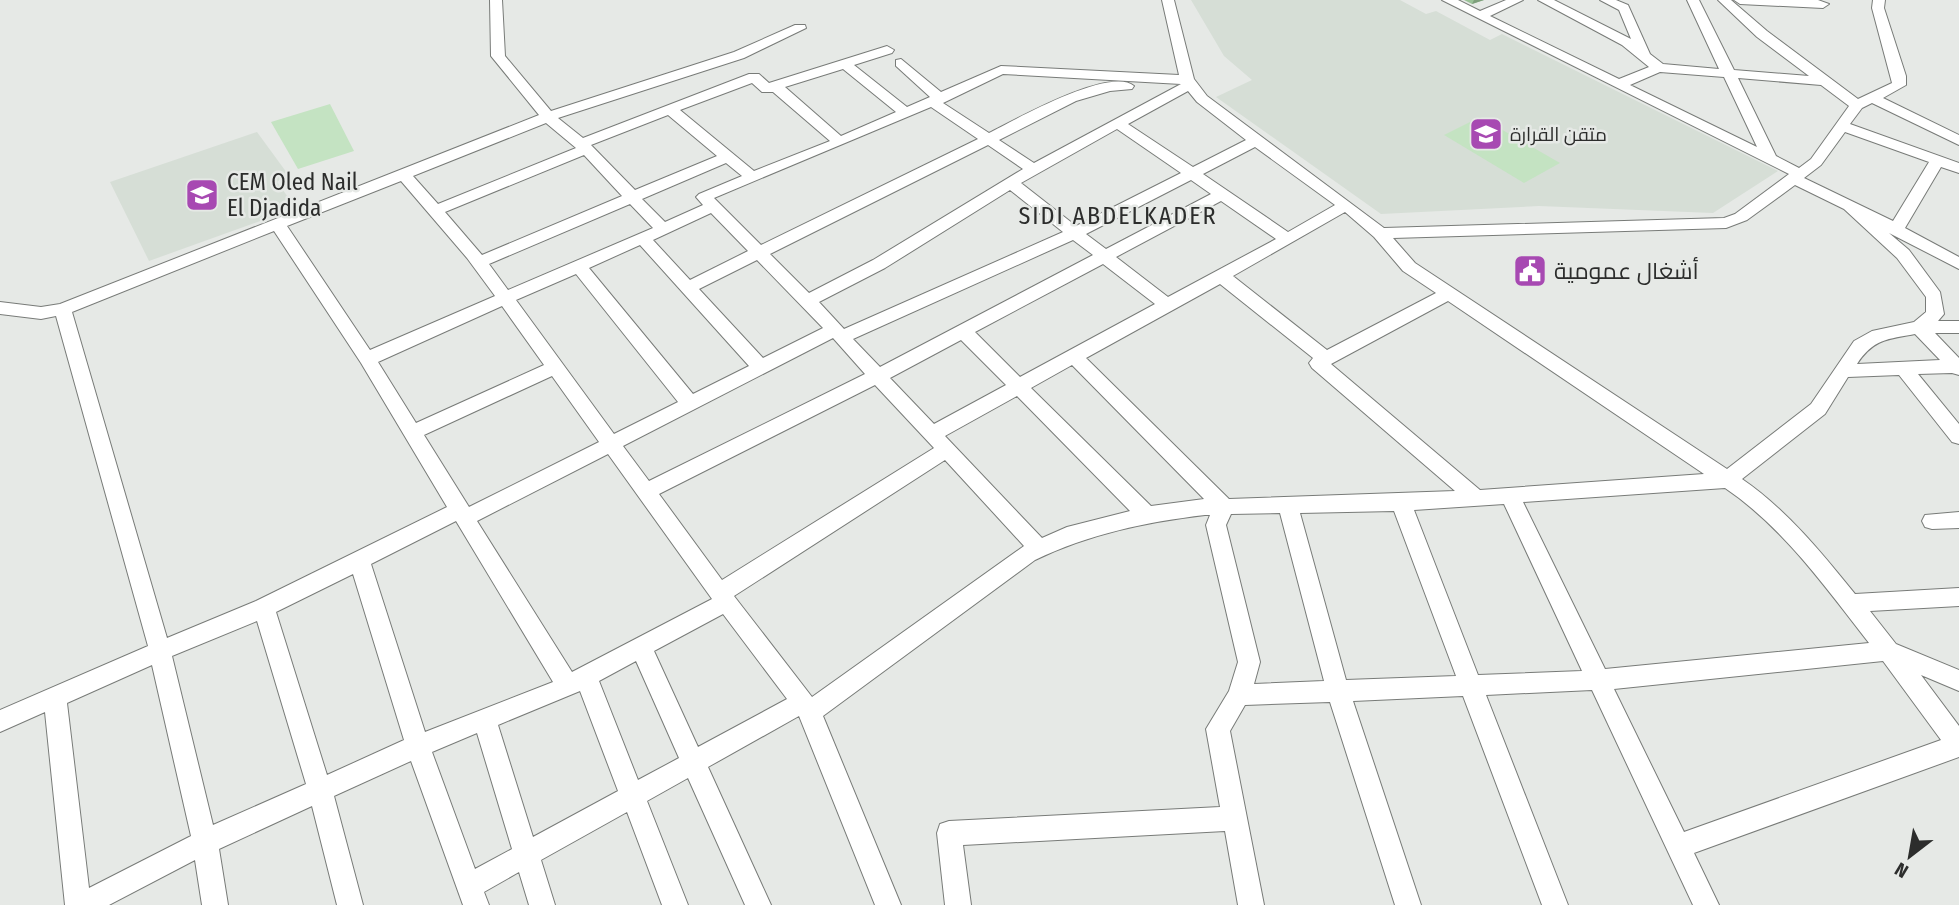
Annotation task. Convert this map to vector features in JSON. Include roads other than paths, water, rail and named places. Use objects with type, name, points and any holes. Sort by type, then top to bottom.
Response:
[{"type":"street","points":[[496,0],[498,56],[548,117],[584,147],[663,229]]},
{"type":"street","points":[[1168,0],[1189,82],[1207,104],[1346,205],[1380,233],[1409,267],[1749,494],[1799,540],[1888,651],[1959,746],[1678,847]]},
{"type":"street","points":[[1448,0],[1769,157],[1849,205],[1959,264]]},
{"type":"street","points":[[1480,15],[1517,0]]},
{"type":"street","points":[[1544,0],[1598,26],[1645,54],[1659,68]]},
{"type":"street","points":[[1606,0],[1624,8],[1645,54]]},
{"type":"street","points":[[1693,0],[1769,157]]},
{"type":"street","points":[[1724,0],[1762,34],[1857,105]]},
{"type":"street","points":[[1740,0],[1823,4]]},
{"type":"street","points":[[1380,233],[1726,223],[1741,217],[1798,176],[1827,150],[1857,105],[1899,85],[1899,76],[1878,8],[1879,0]]},
{"type":"street","points":[[0,308],[41,313],[63,309],[548,117],[739,55],[800,29]]},
{"type":"street","points":[[437,210],[754,77],[767,89],[887,50]]},
{"type":"street","points":[[901,63],[937,101],[987,139],[1033,169]]},
{"type":"street","points":[[845,64],[907,114]]},
{"type":"street","points":[[1620,84],[1659,68],[1824,81]]},
{"type":"street","points":[[1039,548],[809,299],[704,197],[907,114],[1001,70],[1189,82]]},
{"type":"street","points":[[809,299],[879,264],[1033,169],[1189,82]]},
{"type":"street","points":[[688,288],[987,139],[1084,94],[1109,87],[1189,82]]},
{"type":"street","points":[[775,86],[840,142]]},
{"type":"street","points":[[1872,98],[1959,141]]},
{"type":"street","points":[[671,110],[752,177]]},
{"type":"street","points":[[1116,122],[1289,239]]},
{"type":"street","points":[[1842,125],[1959,168]]},
{"type":"street","points":[[0,721],[264,608],[359,560],[463,514],[610,443],[761,367],[1075,233],[1256,141]]},
{"type":"street","points":[[479,262],[727,157]]},
{"type":"street","points":[[1896,229],[1938,160]]},
{"type":"street","points":[[403,174],[437,210],[479,262],[806,707],[888,905]]},
{"type":"street","points":[[1011,183],[1167,305]]},
{"type":"street","points":[[646,492],[964,332],[1222,194]]},
{"type":"street","points":[[932,434],[1289,239],[1346,205]]},
{"type":"street","points":[[1849,205],[1903,254],[1934,296],[1935,314],[1919,327]]},
{"type":"street","points":[[368,359],[714,206]]},
{"type":"street","points":[[277,224],[368,359],[463,514],[577,681],[633,796],[675,905]]},
{"type":"street","points":[[642,238],[761,367]]},
{"type":"street","points":[[579,266],[690,404]]},
{"type":"street","points":[[1221,276],[1325,359]]},
{"type":"street","points":[[1448,294],[1318,363],[1478,499]]},
{"type":"street","points":[[63,309],[160,651],[205,842],[215,905]]},
{"type":"street","points":[[1919,327],[1957,368]]},
{"type":"street","points":[[359,560],[418,746],[473,895],[526,855],[694,762],[806,707],[1039,548],[1067,535],[1147,515],[1224,506],[1401,503],[1727,480],[1818,409],[1860,345],[1878,335],[1919,327],[1959,327]]},
{"type":"street","points":[[964,332],[1147,515]]},
{"type":"street","points":[[1074,357],[1224,506]]},
{"type":"street","points":[[413,432],[555,367]]},
{"type":"street","points":[[1841,372],[1957,368]]},
{"type":"street","points":[[1904,369],[1959,437]]},
{"type":"street","points":[[55,697],[80,905],[205,842],[320,790],[418,746],[577,681],[641,647],[723,597],[947,449]]},
{"type":"street","points":[[1510,496],[1706,905]]},
{"type":"street","points":[[1401,503],[1555,905]]},
{"type":"street","points":[[1287,504],[1338,691],[1408,905]]},
{"type":"street","points":[[1224,506],[1216,525],[1249,662],[1239,695],[1218,729],[1251,905]]},
{"type":"street","points":[[1932,521],[1959,520]]},
{"type":"street","points":[[1850,603],[1959,597]]},
{"type":"street","points":[[264,608],[320,790],[350,905]]},
{"type":"street","points":[[641,647],[758,905]]},
{"type":"street","points":[[1239,695],[1599,680],[1888,651],[1959,681]]},
{"type":"street","points":[[484,719],[542,905]]},
{"type":"street","points":[[958,905],[948,834],[1234,818]]},
{"type":"place","name":"متقن القرارة","points":[[1486,134]]},
{"type":"place","name":"CEM Oled Nail El Djadida","points":[[202,195]]},
{"type":"place","name":"أشغال عمومية","points":[[1530,271]]},
{"type":"district","name":"SIDI ABDELKADER","points":[[1118,216]]}]
